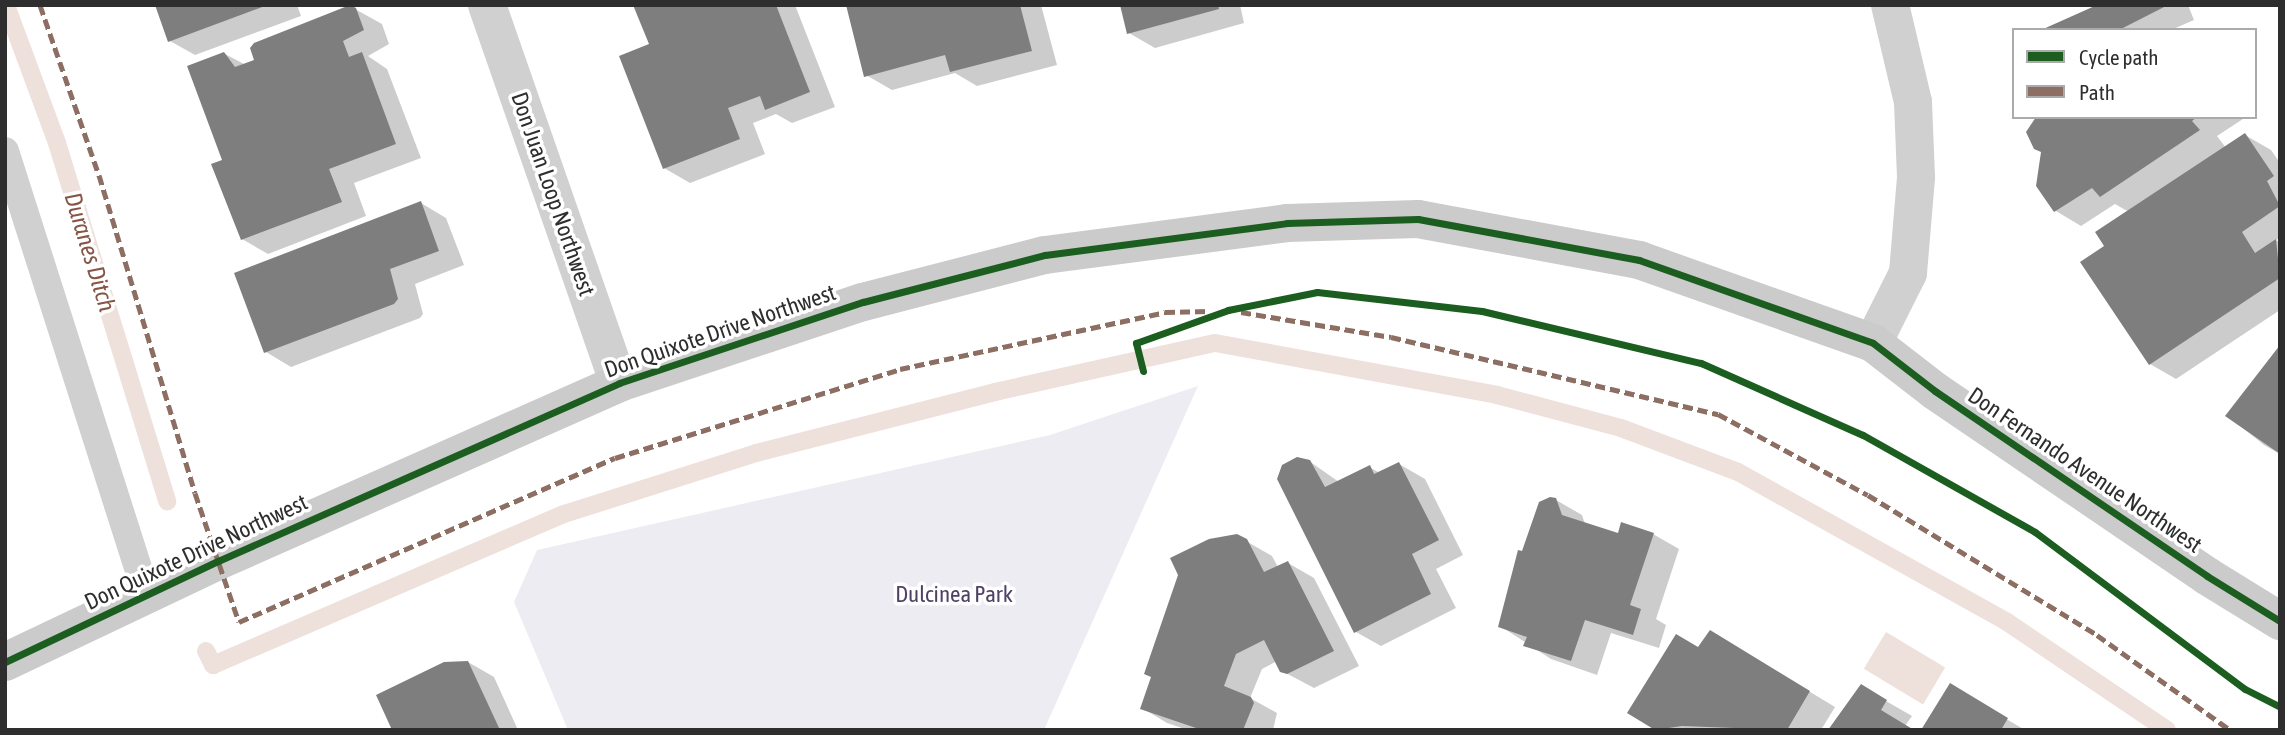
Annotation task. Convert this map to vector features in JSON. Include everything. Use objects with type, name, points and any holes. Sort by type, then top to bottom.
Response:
[{"type":"street","name":"Don Juan Loop Northwest","points":[[487,5],[619,383]]},
{"type":"street","points":[[1873,343],[1908,273],[1916,177],[1913,102],[1891,5]]},
{"type":"street","name":"Don Quixote Drive Northwest","points":[[5,662],[147,595],[619,383],[863,302],[1045,254],[1287,223],[1418,219],[1639,260],[1873,343]]},
{"type":"street","name":"Don Fernando Avenue Northwest","points":[[1873,343],[1935,391],[2280,621]]},
{"type":"lane","points":[[5,151],[147,595]]},
{"type":"green space","name":"Dulcinea Park","points":[[1198,386],[1044,730],[568,730],[514,602],[537,550],[1050,435]]},
{"type":"shaded area","points":[[1886,632],[1945,668],[1923,704],[1864,669]]},
{"type":"building","points":[[155,5],[265,5],[265,6],[168,42]]},
{"type":"building","points":[[350,5],[356,8],[364,30],[343,41],[349,57],[362,52],[396,144],[329,169],[342,202],[241,240],[211,164],[222,160],[187,66],[224,52],[235,67],[254,60],[250,48],[254,43]]},
{"type":"building","points":[[633,5],[776,5],[810,92],[765,110],[760,96],[728,108],[740,139],[663,169],[619,56],[649,44]]},
{"type":"building","points":[[846,5],[1020,5],[1032,51],[950,72],[945,55],[864,77]]},
{"type":"building","points":[[1120,5],[1218,5],[1219,9],[1127,34]]},
{"type":"building","points":[[2097,5],[2168,5],[2123,28],[2045,28]]},
{"type":"building","points":[[2035,119],[2194,119],[2192,121],[2200,130],[2100,197],[2092,188],[2054,212],[2036,186],[2041,152],[2034,149],[2026,132]]},
{"type":"building","points":[[2245,133],[2274,176],[2267,181],[2280,206],[2242,232],[2255,253],[2276,239],[2280,278],[2149,365],[2080,262],[2104,246],[2095,232]]},
{"type":"building","points":[[421,201],[439,251],[390,269],[398,299],[394,304],[264,353],[234,273]]},
{"type":"building","points":[[2280,345],[2280,454],[2225,416]]},
{"type":"building","points":[[1297,457],[1310,460],[1325,487],[1370,465],[1374,474],[1399,462],[1439,540],[1412,554],[1431,594],[1354,633],[1277,479],[1282,465]]},
{"type":"building","points":[[1550,497],[1556,498],[1562,515],[1618,533],[1621,522],[1654,533],[1630,605],[1641,609],[1633,635],[1585,620],[1571,661],[1523,646],[1527,637],[1498,627],[1518,550],[1522,551],[1539,502]]},
{"type":"building","points":[[1237,534],[1247,539],[1264,572],[1288,561],[1334,651],[1287,674],[1280,672],[1264,640],[1236,654],[1224,686],[1251,697],[1254,703],[1243,730],[1202,730],[1140,709],[1151,677],[1144,674],[1178,575],[1170,558],[1209,539]]},
{"type":"building","points":[[1710,630],[1810,691],[1787,730],[1682,726],[1655,730],[1627,713],[1676,634],[1698,647]]},
{"type":"building","points":[[468,661],[500,730],[392,730],[376,695],[444,662]]},
{"type":"building","points":[[1950,683],[2008,718],[2001,730],[1921,730]]},
{"type":"building","points":[[1861,684],[1887,700],[1881,710],[1914,730],[1828,730]]},
{"type":"waterway","name":"Duranes Ditch","points":[[6,5],[57,143],[167,501]]},
{"type":"waterway","points":[[206,651],[213,665],[564,514],[756,453],[995,392],[1215,343],[1497,395],[1621,428],[1738,472],[2007,622],[2167,730]]},
{"type":"marked path","points":[[40,5],[99,175],[195,493],[239,622],[615,458],[900,369],[1165,312],[1210,311]]},
{"type":"marked path","points":[[1241,312],[1391,337],[1718,414],[1868,495],[2097,635],[2230,730]]},
{"type":"cycle path","points":[[5,662],[218,561],[619,383],[863,302],[1045,255],[1287,223],[1418,219],[1639,260],[1873,343],[1935,391],[2207,576],[2280,621]]},
{"type":"cycle path","points":[[1143,371],[1136,343],[1228,310],[1317,292],[1482,311],[1701,363],[1863,435],[2035,532],[2245,689],[2280,707]]}]
